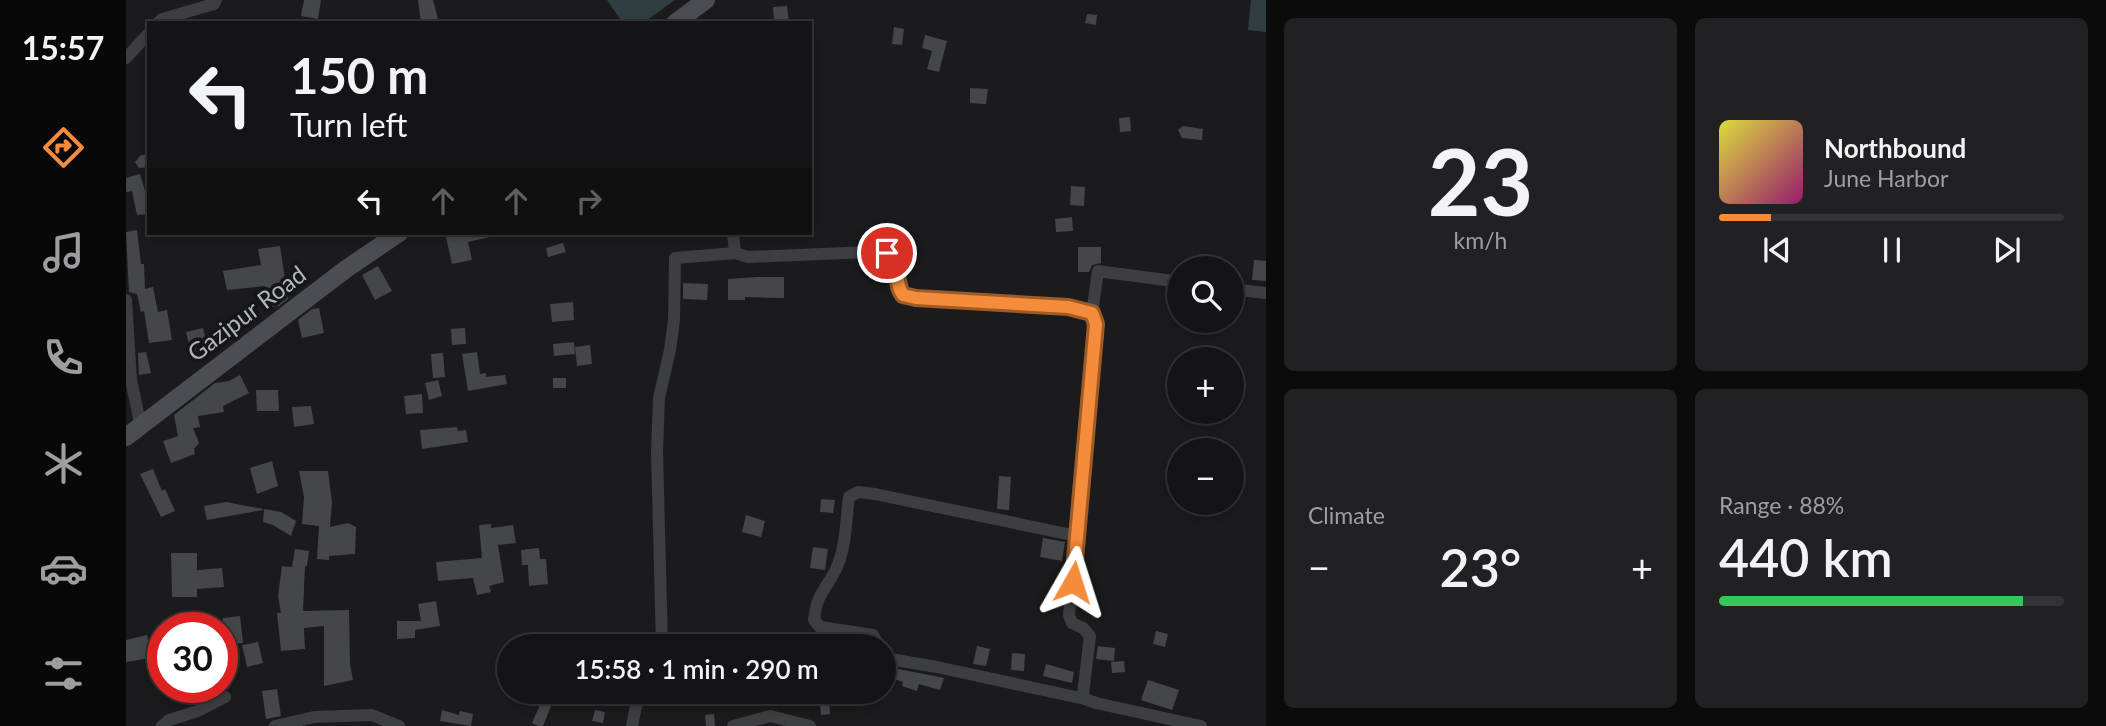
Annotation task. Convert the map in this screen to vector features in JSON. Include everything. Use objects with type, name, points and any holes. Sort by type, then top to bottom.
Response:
[{"type":"street","points":[[160,21],[214,4],[216,0]]},
{"type":"street","points":[[678,21],[706,0]]},
{"type":"street","points":[[126,58],[147,35]]},
{"type":"street","name":"Gazipur Road","points":[[126,437],[346,269],[396,235]]},
{"type":"street","points":[[733,235],[735,253]]},
{"type":"street","points":[[662,634],[657,450],[659,398],[674,320],[676,258],[735,253],[748,257],[870,251],[895,254],[898,261],[898,282],[903,295],[1068,307],[1092,313]]},
{"type":"street","points":[[1085,699],[1083,694],[1090,636],[1083,628],[1072,623],[1069,615],[1096,324],[1092,313],[1098,271],[1167,280]]},
{"type":"street","points":[[1244,290],[1266,293]]},
{"type":"street","points":[[126,300],[131,380],[141,426]]},
{"type":"street","points":[[866,634],[820,627],[814,620],[816,600],[837,568],[844,541],[849,497],[858,492],[1077,536]]},
{"type":"street","points":[[896,660],[1201,726]]},
{"type":"street","points":[[162,726],[169,720],[178,722],[213,703]]},
{"type":"street","points":[[632,726],[636,704]]},
{"type":"street","points":[[275,726],[314,717],[372,715],[399,726]]},
{"type":"street","points":[[733,726],[770,716],[810,726]]},
{"type":"shaded area","points":[[607,0],[675,0],[646,21],[622,21]]},
{"type":"shaded area","points":[[1251,0],[1266,0],[1266,32],[1248,30]]},
{"type":"building","points":[[304,0],[321,0],[318,19],[301,16]]},
{"type":"building","points":[[418,0],[433,0],[438,21],[421,21]]},
{"type":"building","points":[[787,6],[789,21],[774,21],[773,7]]},
{"type":"building","points":[[1087,14],[1097,15],[1096,25],[1085,23]]},
{"type":"building","points":[[894,27],[904,29],[902,45],[892,44]]},
{"type":"building","points":[[925,35],[947,41],[939,72],[927,69],[932,51],[922,48]]},
{"type":"building","points":[[970,88],[988,89],[986,104],[970,103]]},
{"type":"building","points":[[1130,117],[1131,131],[1120,132],[1119,118]]},
{"type":"building","points":[[1183,126],[1203,129],[1202,140],[1182,138],[1178,130]]},
{"type":"building","points":[[141,155],[147,155],[147,167],[139,168],[135,162]]},
{"type":"building","points":[[140,174],[147,194],[147,214],[137,215],[132,191],[126,192],[126,178]]},
{"type":"building","points":[[1071,186],[1085,187],[1084,206],[1070,205]]},
{"type":"building","points":[[1072,217],[1073,231],[1056,232],[1055,219]]},
{"type":"building","points":[[137,230],[141,264],[144,264],[145,289],[153,287],[158,312],[167,310],[172,340],[149,343],[144,311],[141,312],[137,294],[129,292],[126,232]]},
{"type":"building","points":[[445,235],[490,235],[468,242],[472,260],[452,264]]},
{"type":"building","points":[[563,243],[566,252],[548,257],[546,248]]},
{"type":"building","points":[[280,246],[288,299],[279,306],[268,308],[265,286],[227,290],[223,271],[261,265],[258,249]]},
{"type":"building","points":[[1078,247],[1101,247],[1101,263],[1092,265],[1089,272],[1078,272]]},
{"type":"building","points":[[1254,260],[1266,261],[1266,281],[1252,280]]},
{"type":"building","points":[[378,266],[392,291],[375,300],[362,275]]},
{"type":"building","points":[[784,277],[784,298],[745,297],[745,300],[728,300],[728,279]]},
{"type":"building","points":[[683,283],[708,284],[707,300],[683,299]]},
{"type":"building","points":[[573,302],[574,320],[552,322],[550,304]]},
{"type":"building","points":[[319,308],[324,333],[302,338],[298,320],[312,309]]},
{"type":"building","points":[[203,328],[208,349],[191,353],[186,332]]},
{"type":"building","points":[[465,328],[466,344],[452,345],[451,329]]},
{"type":"building","points":[[574,342],[575,354],[554,356],[553,344]]},
{"type":"building","points":[[590,345],[592,364],[577,366],[575,347]]},
{"type":"building","points":[[146,352],[151,373],[139,375],[138,353]]},
{"type":"building","points":[[477,352],[480,374],[486,373],[486,377],[505,375],[507,384],[468,391],[462,354]]},
{"type":"building","points":[[443,353],[445,377],[433,378],[431,354]]},
{"type":"building","points":[[240,375],[249,393],[223,406],[224,412],[198,416],[200,427],[193,428],[199,443],[194,449],[195,454],[171,463],[163,441],[178,436],[174,415],[215,383],[229,381]]},
{"type":"building","points":[[553,378],[566,378],[566,388],[553,388]]},
{"type":"building","points":[[438,380],[442,396],[429,400],[425,383]]},
{"type":"building","points":[[256,390],[278,390],[279,411],[257,411]]},
{"type":"building","points":[[422,394],[423,413],[406,414],[404,396]]},
{"type":"building","points":[[311,406],[314,424],[294,427],[292,407]]},
{"type":"building","points":[[457,427],[458,431],[466,430],[468,442],[422,449],[420,430]]},
{"type":"building","points":[[272,461],[278,486],[257,494],[250,468]]},
{"type":"building","points":[[153,469],[162,491],[165,489],[175,511],[161,517],[140,474]]},
{"type":"building","points":[[299,471],[328,471],[332,502],[330,527],[348,523],[356,527],[355,554],[329,556],[329,560],[317,559],[319,526],[302,524],[304,497]]},
{"type":"building","points":[[999,476],[1011,477],[1009,510],[997,509]]},
{"type":"building","points":[[821,499],[835,500],[833,513],[820,512]]},
{"type":"building","points":[[226,502],[263,510],[207,520],[204,506]]},
{"type":"building","points":[[264,509],[281,512],[296,521],[291,536],[263,522]]},
{"type":"building","points":[[746,515],[765,521],[761,537],[742,532]]},
{"type":"building","points":[[491,524],[491,528],[513,525],[516,543],[498,545],[504,582],[489,586],[491,592],[477,595],[473,578],[438,581],[436,562],[482,558],[479,525]]},
{"type":"building","points":[[1043,538],[1065,542],[1062,561],[1040,557]]},
{"type":"building","points":[[813,547],[828,549],[825,570],[810,568]]},
{"type":"building","points":[[539,548],[540,559],[546,559],[548,584],[529,586],[528,565],[522,565],[521,550]]},
{"type":"building","points":[[295,549],[309,551],[305,566],[303,611],[349,610],[353,680],[324,686],[324,626],[304,628],[305,649],[281,651],[277,613],[281,613],[278,596],[282,566],[292,567]]},
{"type":"building","points":[[171,553],[197,553],[197,570],[222,568],[224,587],[197,589],[197,597],[172,597]]},
{"type":"building","points":[[436,601],[440,626],[415,630],[415,638],[397,639],[397,621],[421,621],[418,604]]},
{"type":"building","points":[[238,616],[243,643],[238,643]]},
{"type":"building","points":[[1156,631],[1168,634],[1165,647],[1153,644]]},
{"type":"building","points":[[147,635],[147,659],[126,662],[126,640]]},
{"type":"building","points":[[258,642],[263,663],[247,667],[242,645]]},
{"type":"building","points":[[977,646],[990,649],[986,666],[973,664]]},
{"type":"building","points":[[1098,646],[1115,648],[1114,661],[1096,659]]},
{"type":"building","points":[[1012,653],[1025,654],[1024,671],[1011,670]]},
{"type":"building","points":[[1124,661],[1125,672],[1112,673],[1111,662]]},
{"type":"building","points":[[1046,664],[1074,672],[1072,683],[1043,676]]},
{"type":"building","points":[[896,669],[944,678],[940,690],[919,684],[917,691],[902,686],[903,682],[896,680]]},
{"type":"building","points":[[1148,680],[1179,690],[1172,710],[1141,700]]},
{"type":"building","points":[[277,689],[281,716],[266,719],[262,691]]},
{"type":"building","points":[[540,704],[552,704],[543,726],[532,723]]},
{"type":"building","points":[[820,704],[829,704],[830,714],[821,715]]},
{"type":"building","points":[[442,710],[459,715],[460,711],[473,714],[471,726],[440,721]]},
{"type":"building","points":[[595,710],[605,712],[603,723],[592,721]]},
{"type":"building","points":[[714,714],[715,726],[706,726],[705,715]]},
{"type":"route","points":[[887,253],[895,254],[898,261],[899,290],[903,295],[1068,307],[1092,313],[1096,324],[1073,582]]}]
